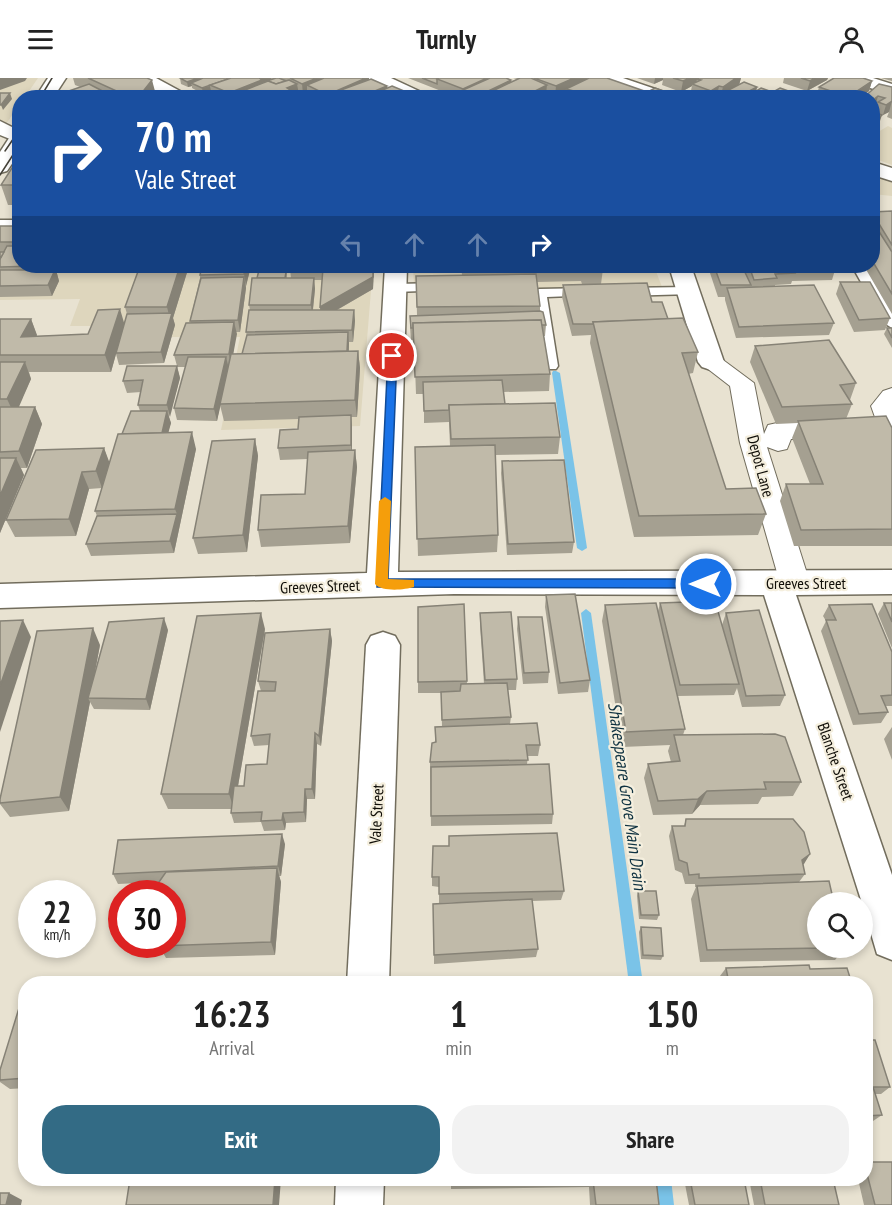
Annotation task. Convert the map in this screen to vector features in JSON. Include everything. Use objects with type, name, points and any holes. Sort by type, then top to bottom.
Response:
[{"type":"street","points":[[142,78],[167,90]]},
{"type":"street","points":[[376,78],[405,90]]},
{"type":"street","points":[[606,78],[641,90]]},
{"type":"street","points":[[854,78],[892,89]]},
{"type":"street","points":[[0,167],[12,148]]},
{"type":"street","points":[[682,273],[711,362]]},
{"type":"street","points":[[382,584],[395,277]]},
{"type":"street","name":"Depot Lane","points":[[711,362],[742,383],[753,443],[785,583]]},
{"type":"street","points":[[778,443],[777,431],[891,428],[884,406],[892,396]]},
{"type":"street","name":"Greeves Street","points":[[0,596],[382,584],[892,582]]},
{"type":"street","name":"Blanche Street","points":[[785,583],[892,940]]},
{"type":"street","name":"Vale Street","points":[[368,976],[383,645]]},
{"type":"street","points":[[358,1205],[359,1186]]},
{"type":"lane","points":[[862,273],[892,323]]},
{"type":"lane","points":[[395,277],[463,287]]},
{"type":"lane","points":[[550,366],[539,293],[688,291]]},
{"type":"shaded area","points":[[0,78],[38,78],[30,90],[12,90],[12,115],[0,133]]},
{"type":"shaded area","points":[[888,126],[892,128],[892,165],[880,161],[880,131]]},
{"type":"shaded area","points":[[880,176],[892,180],[892,196],[880,195]]},
{"type":"shaded area","points":[[0,243],[12,257],[12,273],[372,273],[360,426],[221,430],[240,337],[171,337],[174,326],[70,326],[80,299],[0,300]]},
{"type":"shaded area","points":[[413,273],[657,273],[662,287],[537,289],[414,285]]},
{"type":"building","points":[[88,78],[147,78],[152,80],[144,90],[114,90]]},
{"type":"building","points":[[180,78],[198,78],[187,82]]},
{"type":"building","points":[[203,78],[231,78],[202,88],[191,83]]},
{"type":"building","points":[[231,78],[259,78],[262,80],[237,90],[222,90],[210,85]]},
{"type":"building","points":[[276,78],[286,81],[276,84],[264,82]]},
{"type":"building","points":[[290,78],[317,78],[302,84]]},
{"type":"building","points":[[324,78],[366,78],[338,90],[317,90],[307,85]]},
{"type":"building","points":[[422,78],[439,78],[437,84]]},
{"type":"building","points":[[487,78],[463,89],[437,79]]},
{"type":"building","points":[[490,78],[511,80],[490,90],[463,90]]},
{"type":"building","points":[[520,78],[531,78],[547,85],[537,90],[495,90]]},
{"type":"building","points":[[534,78],[574,78],[556,86]]},
{"type":"building","points":[[589,78],[607,78],[641,90],[570,90],[566,89]]},
{"type":"building","points":[[673,78],[690,78],[683,81]]},
{"type":"building","points":[[736,78],[723,87],[719,86],[713,90],[692,84],[701,80],[697,79]]},
{"type":"building","points":[[834,78],[863,78],[872,81],[858,90],[828,90],[819,87]]},
{"type":"building","points":[[371,79],[387,86],[377,90],[341,90]]},
{"type":"building","points":[[289,80],[297,84],[287,88],[290,90],[245,90],[268,81],[276,84]]},
{"type":"building","points":[[744,82],[757,87],[751,90],[729,90]]},
{"type":"building","points":[[89,84],[101,90],[72,90]]},
{"type":"building","points":[[879,84],[892,87],[892,101],[886,105],[880,103],[885,98],[880,97],[880,90],[872,90]]},
{"type":"building","points":[[392,86],[402,90],[383,90]]},
{"type":"building","points":[[0,93],[10,93],[1,105],[0,105]]},
{"type":"building","points":[[12,168],[12,185],[1,185]]},
{"type":"building","points":[[892,211],[892,245],[880,225],[880,212]]},
{"type":"building","points":[[0,226],[12,226],[12,242],[0,242]]},
{"type":"building","points":[[880,233],[892,252],[892,294],[880,273]]},
{"type":"building","points":[[7,246],[12,246],[12,267],[0,267],[0,259]]},
{"type":"building","points":[[0,270],[12,270],[12,273],[54,273],[48,285],[0,286]]},
{"type":"building","points":[[137,273],[178,273],[167,307],[125,307]]},
{"type":"building","points":[[200,273],[244,273],[244,274],[200,275]]},
{"type":"building","points":[[258,273],[286,273],[285,278],[257,278]]},
{"type":"building","points":[[323,273],[373,273],[373,277],[320,307]]},
{"type":"building","points":[[717,273],[745,273],[751,285],[721,285]]},
{"type":"building","points":[[752,273],[795,273],[775,274],[777,278],[754,280]]},
{"type":"building","points":[[536,274],[540,306],[417,307],[416,276]]},
{"type":"building","points":[[244,277],[238,320],[190,321],[201,278]]},
{"type":"building","points":[[252,278],[314,278],[311,305],[249,305]]},
{"type":"building","points":[[840,282],[870,282],[890,318],[859,320]]},
{"type":"building","points":[[647,283],[652,302],[662,302],[668,319],[573,324],[563,285]]},
{"type":"building","points":[[814,285],[834,323],[739,327],[727,288]]},
{"type":"building","points":[[120,309],[105,355],[0,355],[0,319],[31,319],[21,337],[88,334],[98,310]]},
{"type":"building","points":[[249,310],[354,310],[352,330],[246,332]]},
{"type":"building","points":[[543,312],[546,325],[541,325],[541,320],[413,323],[413,328],[411,328],[410,316]]},
{"type":"building","points":[[172,313],[161,352],[116,353],[127,314]]},
{"type":"building","points":[[683,318],[698,352],[682,353],[726,489],[756,488],[766,514],[639,516],[593,322]]},
{"type":"building","points":[[541,320],[550,374],[415,377],[413,323]]},
{"type":"building","points":[[234,322],[229,354],[174,355],[186,323]]},
{"type":"building","points":[[887,328],[892,328],[892,338]]},
{"type":"building","points":[[348,332],[347,351],[242,354],[247,335]]},
{"type":"building","points":[[829,340],[856,383],[840,385],[852,404],[782,407],[755,346]]},
{"type":"building","points":[[358,351],[355,400],[220,404],[231,354]]},
{"type":"building","points":[[188,357],[226,357],[214,409],[174,408]]},
{"type":"building","points":[[0,362],[25,362],[7,399],[0,399]]},
{"type":"building","points":[[127,366],[177,366],[167,405],[138,405],[143,380],[123,381]]},
{"type":"building","points":[[502,380],[505,404],[449,405],[449,410],[424,411],[423,382]]},
{"type":"building","points":[[555,403],[560,437],[451,439],[449,405]]},
{"type":"building","points":[[0,407],[35,407],[19,451],[0,452]]},
{"type":"building","points":[[131,411],[167,411],[162,433],[122,434]]},
{"type":"building","points":[[351,415],[351,445],[278,448],[280,430],[298,429],[299,417]]},
{"type":"building","points":[[886,416],[892,428],[892,529],[801,530],[786,484],[823,484],[798,421]]},
{"type":"building","points":[[192,432],[175,509],[95,511],[118,434]]},
{"type":"building","points":[[255,439],[243,535],[193,538],[212,441]]},
{"type":"building","points":[[495,445],[498,535],[417,539],[415,447]]},
{"type":"building","points":[[104,448],[96,471],[82,472],[69,519],[6,520],[36,450]]},
{"type":"building","points":[[355,450],[348,526],[258,530],[261,495],[305,494],[308,452]]},
{"type":"building","points":[[0,458],[16,458],[0,496]]},
{"type":"building","points":[[564,460],[574,542],[508,544],[502,461]]},
{"type":"building","points":[[177,514],[170,541],[86,544],[97,516]]},
{"type":"building","points":[[575,594],[590,680],[560,683],[546,595]]},
{"type":"building","points":[[715,601],[739,684],[680,685],[660,603]]},
{"type":"building","points":[[656,603],[685,729],[626,732],[605,605]]},
{"type":"building","points":[[884,603],[892,603],[892,622]]},
{"type":"building","points":[[464,604],[467,681],[418,682],[418,607]]},
{"type":"building","points":[[872,604],[892,652],[892,695],[881,696],[888,712],[859,714],[826,620],[836,620],[829,605]]},
{"type":"building","points":[[759,610],[785,695],[746,696],[726,613]]},
{"type":"building","points":[[511,612],[517,679],[485,680],[480,613]]},
{"type":"building","points":[[261,613],[229,794],[161,794],[197,616]]},
{"type":"building","points":[[518,617],[542,617],[549,672],[524,673]]},
{"type":"building","points":[[164,618],[146,699],[88,698],[109,622]]},
{"type":"building","points":[[23,620],[0,686],[0,621]]},
{"type":"building","points":[[93,628],[60,797],[0,803],[37,631]]},
{"type":"building","points":[[330,629],[319,736],[315,733],[312,789],[305,789],[304,812],[283,813],[282,820],[261,821],[262,812],[231,813],[234,786],[244,786],[246,765],[267,764],[270,734],[251,736],[258,691],[275,691],[276,682],[258,681],[265,633]]},
{"type":"building","points":[[507,683],[511,717],[442,720],[441,692],[460,691],[461,684]]},
{"type":"building","points":[[537,723],[540,745],[526,745],[528,760],[430,762],[432,743],[436,742],[435,727]]},
{"type":"building","points":[[775,734],[785,737],[801,782],[764,782],[766,789],[707,791],[698,799],[658,801],[648,764],[680,761],[674,735]]},
{"type":"building","points":[[549,764],[553,814],[431,816],[431,767]]},
{"type":"building","points":[[686,819],[793,819],[804,832],[810,854],[802,860],[805,874],[699,878],[699,874],[689,875],[687,863],[679,860],[672,826],[685,826]]},
{"type":"building","points":[[557,833],[564,891],[439,894],[439,877],[432,877],[433,846],[449,846],[449,836]]},
{"type":"building","points":[[282,834],[278,866],[113,874],[118,840]]},
{"type":"building","points":[[277,868],[271,942],[186,945],[186,880],[160,880],[166,872]]},
{"type":"building","points":[[829,881],[832,892],[807,892],[807,948],[707,950],[697,886]]},
{"type":"building","points":[[638,891],[656,891],[659,915],[641,915]]},
{"type":"building","points":[[532,899],[538,949],[434,955],[433,904]]},
{"type":"building","points":[[641,927],[661,928],[663,956],[643,955]]},
{"type":"building","points":[[809,965],[810,969],[847,968],[850,976],[728,976],[726,968]]},
{"type":"building","points":[[18,1011],[18,1079],[0,1080],[0,1070]]},
{"type":"building","points":[[873,1040],[875,1040],[890,1087],[873,1087]]},
{"type":"building","points":[[873,1087],[882,1115],[873,1116]]},
{"type":"building","points":[[873,1162],[892,1162],[892,1205],[875,1205],[870,1186],[873,1186]]},
{"type":"building","points":[[129,1186],[274,1186],[273,1205],[126,1205]]},
{"type":"building","points":[[594,1186],[657,1186],[659,1205],[596,1205]]},
{"type":"building","points":[[691,1186],[745,1186],[749,1205],[695,1205]]},
{"type":"building","points":[[761,1186],[835,1186],[839,1205],[765,1205]]},
{"type":"building","points":[[0,1193],[9,1193],[6,1205],[0,1205]]},
{"type":"waterway","name":"Shakespeare Grove Main Drain","points":[[556,373],[582,548]]},
{"type":"waterway","name":"Shakespeare Grove Main Drain","points":[[586,613],[635,976]]},
{"type":"waterway","name":"Shakespeare Grove Main Drain","points":[[664,1186],[666,1205]]},
{"type":"tram line","points":[[45,90],[52,78]]},
{"type":"tram line","points":[[5,151],[12,141]]},
{"type":"tram line","points":[[0,175],[12,156]]},
{"type":"slow traffic","points":[[385,501],[382,584],[409,583]]},
{"type":"route","points":[[392,356],[382,584],[454,582],[706,584]]}]
